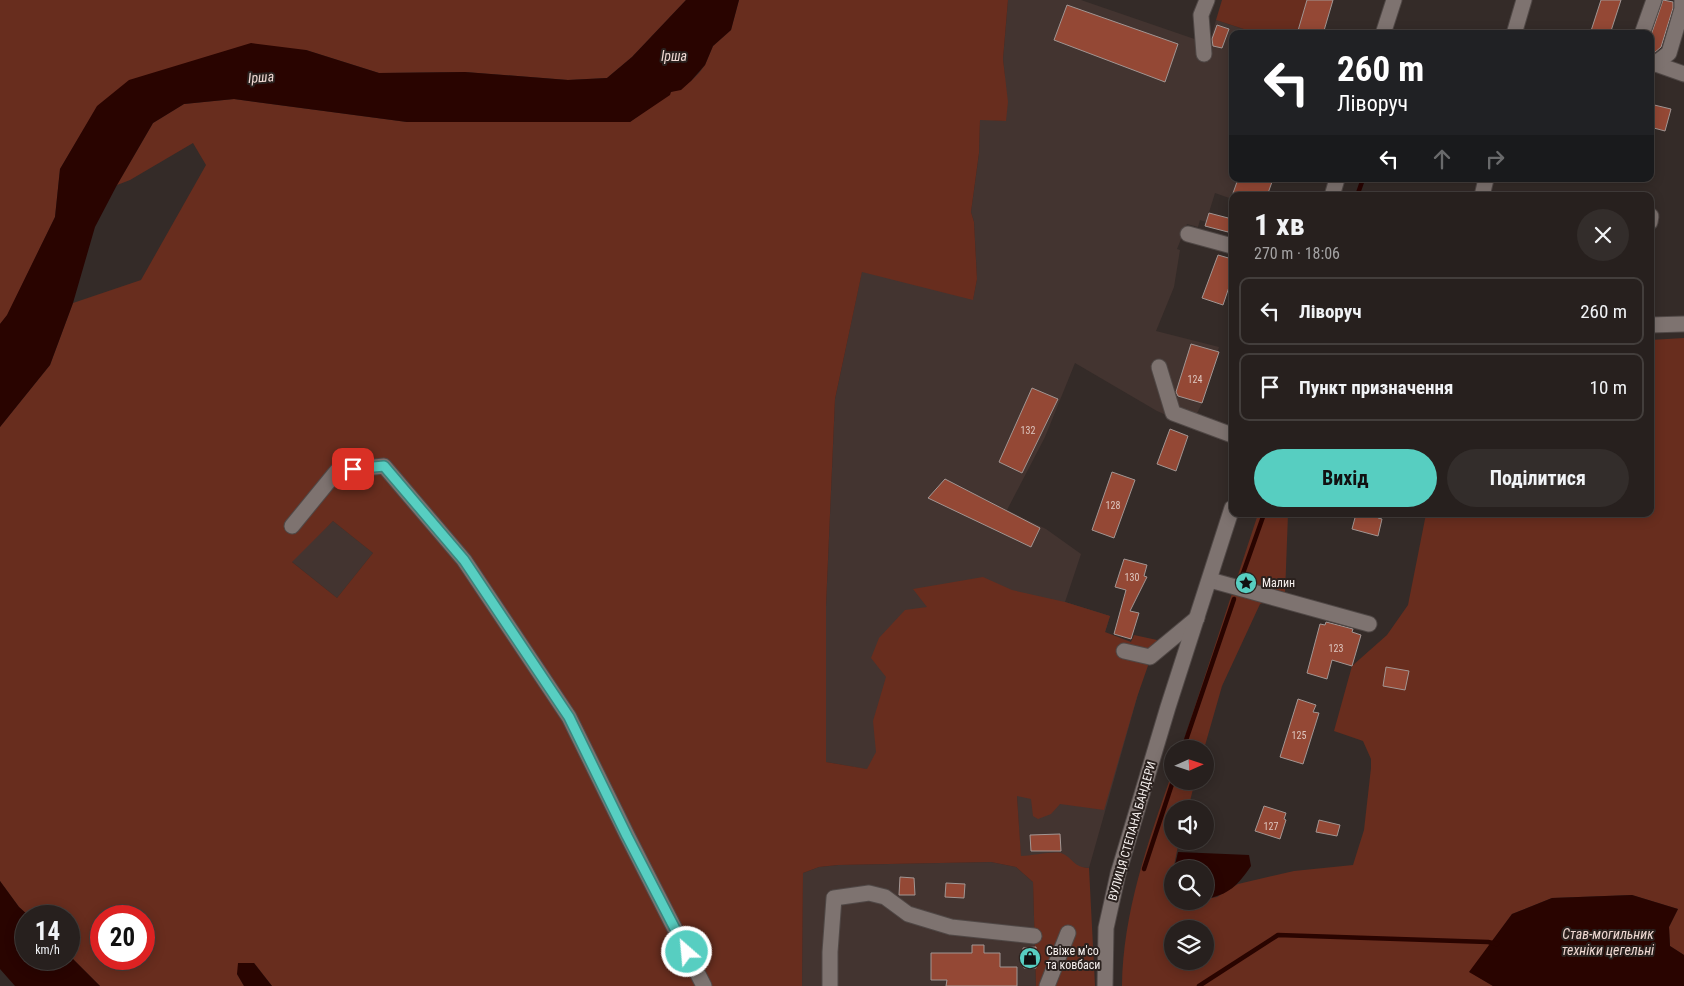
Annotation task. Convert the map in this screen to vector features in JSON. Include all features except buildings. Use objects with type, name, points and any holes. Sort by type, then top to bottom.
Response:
[{"type":"street","points":[[1384,30],[1394,0]]},
{"type":"street","points":[[1515,30],[1524,0]]},
{"type":"street","points":[[1643,30],[1654,0]]},
{"type":"street","points":[[1654,62],[1669,53],[1682,9],[1682,0]]},
{"type":"street","points":[[1204,54],[1210,6]]},
{"type":"street","points":[[1654,64],[1684,74]]},
{"type":"street","points":[[1188,234],[1229,245]]},
{"type":"street","points":[[1654,325],[1684,324]]},
{"type":"street","points":[[1159,367],[1173,414],[1229,434]]},
{"type":"street","points":[[292,526],[337,471],[384,466],[464,560],[569,717],[627,836],[704,986]]},
{"type":"street","name":"ВУЛИЦЯ СТЕПАНА БАНДЕРИ","points":[[1105,986],[1106,928],[1118,874],[1165,716],[1229,517]]},
{"type":"street","points":[[1210,580],[1369,624]]},
{"type":"street","points":[[1124,651],[1150,657],[1197,618]]},
{"type":"street","points":[[830,986],[830,952],[834,898],[869,893],[885,897],[908,914],[951,927],[1034,936]]},
{"type":"street","points":[[1047,986],[1068,932]]},
{"type":"shaded area","points":[[0,0],[686,0],[632,57],[607,78],[568,80],[465,72],[379,73],[306,50],[97,107],[60,169],[55,217],[7,316],[0,324]]},
{"type":"shaded area","points":[[739,0],[1008,0],[1003,59],[1008,102],[1006,121],[980,120],[979,153],[971,212],[974,222],[977,279],[973,300],[862,272],[835,399],[826,606],[826,762],[867,769],[876,752],[873,721],[886,677],[871,658],[879,638],[905,610],[927,607],[913,589],[983,577],[1012,590],[1065,602],[1110,616],[1105,632],[1131,642],[1134,635],[1157,640],[1137,697],[1104,810],[1060,804],[1051,814],[1038,819],[1033,816],[1031,799],[1017,796],[1021,856],[1061,853],[1079,866],[1089,868],[1095,986],[1036,986],[1033,882],[1016,867],[991,862],[838,865],[819,867],[803,873],[802,986],[272,986],[254,963],[237,974],[244,986],[100,986],[80,966],[80,905],[18,905],[0,881],[0,427],[50,365],[73,303],[141,280],[206,165],[193,143],[130,180],[117,185],[153,123],[184,104],[234,99],[407,122],[630,122],[671,92],[691,81],[705,65],[713,46],[731,30]],"holes":[[[333,521],[373,553],[337,598],[292,562]]]},
{"type":"shaded area","points":[[1008,0],[1081,0],[1209,44],[1216,20],[1247,30],[1229,30],[1229,182],[1256,182],[1252,192],[1229,192],[1229,198],[1215,193],[1206,222],[1200,220],[1198,227],[1187,224],[1177,249],[1180,250],[1174,287],[1156,331],[1219,347],[1201,405],[1191,426],[1157,411],[1075,363],[1045,437],[1007,510],[1046,529],[1081,554],[1065,602],[1110,616],[1097,659],[1144,673],[1089,868],[1021,862],[1017,796],[826,762],[826,606],[835,399],[862,271],[973,299],[977,279],[974,222],[971,212],[979,153],[980,119],[1005,121],[1003,59]]},
{"type":"shaded area","points":[[1222,0],[1307,0],[1298,30],[1247,30],[1216,20]]},
{"type":"shaded area","points":[[1684,338],[1684,955],[1670,946],[1669,927],[1678,909],[1632,895],[1552,898],[1512,914],[1470,972],[1493,986],[1122,986],[1123,958],[1132,904],[1146,851],[1166,790],[1193,790],[1190,800],[1164,800],[1164,850],[1177,850],[1175,860],[1164,860],[1164,910],[1214,910],[1214,898],[1238,884],[1294,871],[1353,865],[1364,830],[1371,759],[1363,741],[1334,731],[1352,666],[1387,635],[1408,605],[1425,517],[1654,517],[1654,340]]},
{"type":"shaded area","points":[[1257,517],[1288,517],[1285,594],[1260,604],[1222,686],[1207,740],[1184,740]]},
{"type":"shaded area","points":[[333,521],[373,553],[337,598],[291,561]]},
{"type":"shaded area","points":[[991,862],[1016,867],[1033,882],[1036,986],[802,986],[803,873],[819,867],[838,865]]},
{"type":"water","name":"Ірша","points":[[686,0],[739,0],[731,30],[713,46],[705,65],[691,81],[681,90],[671,92],[670,95],[630,122],[407,122],[234,99],[184,104],[153,123],[95,227],[73,303],[50,365],[0,427],[0,324],[7,315],[55,217],[60,169],[97,106],[129,80],[251,43],[306,50],[379,73],[465,72],[568,80],[607,78],[632,57]]},
{"type":"water","points":[[1178,852],[1249,855],[1251,866],[1242,879],[1232,888],[1214,897],[1214,860],[1176,860]]},
{"type":"water","points":[[0,881],[18,905],[15,905],[15,970],[80,970],[80,966],[100,986],[15,986],[0,969]]},
{"type":"water","name":"Став-могильник техніки цегельні","points":[[1632,895],[1678,909],[1669,927],[1670,946],[1684,955],[1684,986],[1493,986],[1469,972],[1512,914],[1552,898]]},
{"type":"water","points":[[238,963],[254,963],[272,986],[244,986],[237,974]]},
{"type":"waterway","points":[[1358,192],[1362,182]]},
{"type":"waterway","points":[[1242,576],[1263,517]]},
{"type":"waterway","points":[[1186,740],[1234,599]]},
{"type":"waterway","points":[[1144,869],[1170,790]]},
{"type":"waterway","points":[[1199,986],[1278,935],[1488,942],[1497,944]]},
{"type":"place","name":"Малин","points":[[1246,583]]},
{"type":"place","name":"Свіже м'со та ковбаси","points":[[1030,958]]},
{"type":"route","points":[[353,469],[384,466],[464,560],[569,717],[627,836],[687,952]]}]
